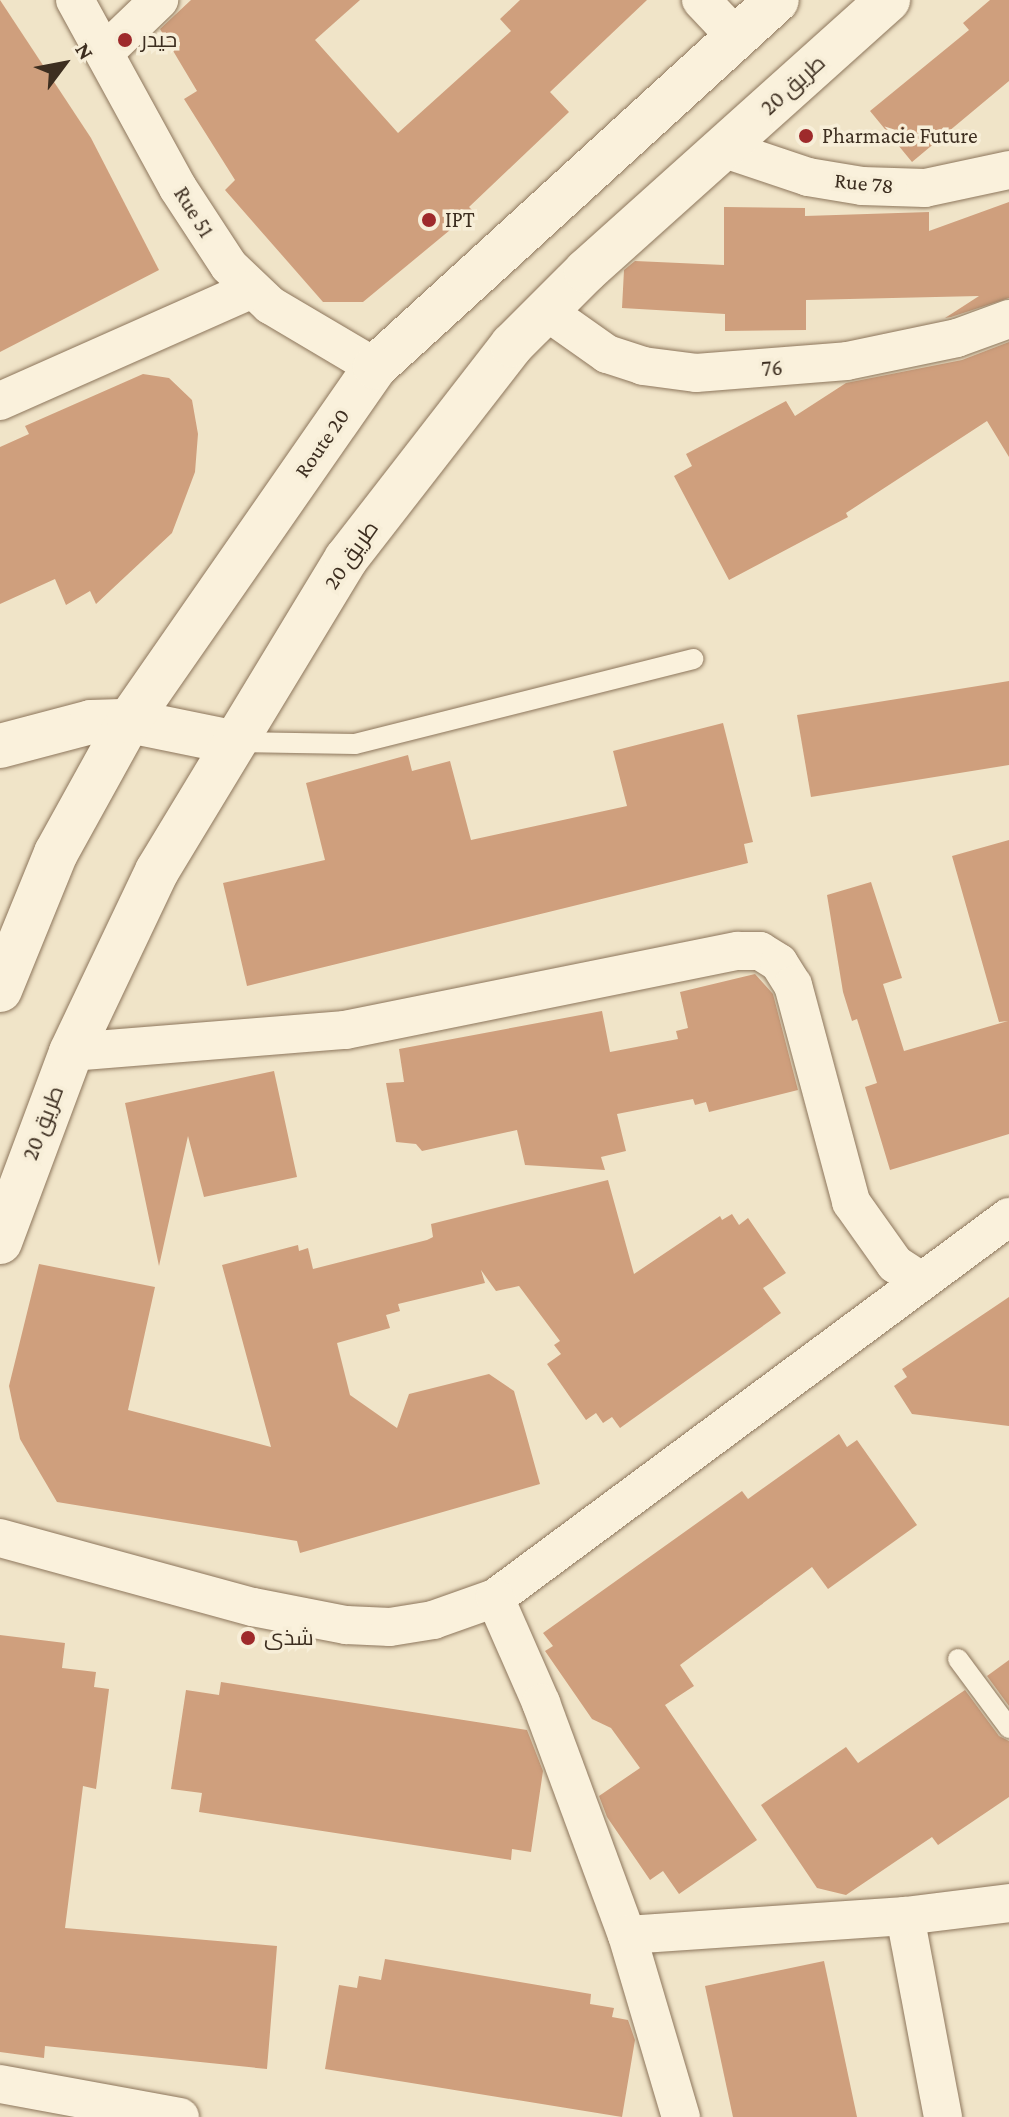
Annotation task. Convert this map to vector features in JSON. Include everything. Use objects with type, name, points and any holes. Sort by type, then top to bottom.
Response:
[{"type":"main road","name":"Route 20","points":[[0,990],[56,853],[129,721],[375,367],[777,0]]},
{"type":"main road","name":"طريق 20","points":[[0,1242],[71,1052],[157,871],[232,742],[354,548],[468,399],[546,311],[888,0]]},
{"type":"main road","points":[[0,746],[91,722],[129,721],[232,742]]},
{"type":"street","name":"Rue 51","points":[[75,0],[106,51],[178,188],[250,290],[375,367]]},
{"type":"street","points":[[106,51],[159,0]]},
{"type":"street","points":[[701,0],[735,36]]},
{"type":"street","name":"Rue 78","points":[[722,148],[808,177],[862,186],[925,188],[1009,170]]},
{"type":"street","points":[[0,401],[250,290]]},
{"type":"street","name":"76","points":[[546,311],[607,354],[643,366],[696,373],[847,361],[957,338],[1009,319]]},
{"type":"street","points":[[71,1052],[345,1030],[738,951],[760,951],[779,963],[793,985],[851,1202],[895,1264],[921,1281]]},
{"type":"street","points":[[0,1538],[253,1607],[346,1625],[390,1627],[433,1620],[495,1598],[1009,1217]]},
{"type":"street","points":[[495,1598],[537,1691],[627,1935],[681,2117]]},
{"type":"street","points":[[627,1935],[905,1916],[1009,1903]]},
{"type":"street","points":[[905,1916],[943,2117]]},
{"type":"street","points":[[0,2084],[180,2117]]},
{"type":"lane","points":[[232,742],[355,744],[694,659]]},
{"type":"lane","points":[[958,1659],[1009,1728]]},
{"type":"building","points":[[0,0],[91,138],[159,270],[0,352]]},
{"type":"building","points":[[191,0],[360,0],[315,40],[398,133],[511,31],[500,19],[520,0],[647,0],[550,92],[569,112],[469,207],[473,211],[363,302],[323,302],[225,190],[235,180],[184,99],[197,91],[160,29]]},
{"type":"building","points":[[990,0],[1009,0],[1009,81],[912,162],[870,111],[969,30],[963,23]]},
{"type":"building","points":[[1009,202],[1009,298],[951,317],[945,318],[979,296],[806,300],[806,330],[725,331],[725,314],[622,308],[624,270],[635,261],[724,265],[724,207],[805,208],[805,216],[929,212],[929,231]]},
{"type":"building","points":[[1009,342],[1009,457],[987,421],[846,513],[848,517],[729,580],[674,476],[692,466],[686,454],[786,401],[795,416],[846,383],[962,360]]},
{"type":"building","points":[[143,374],[169,378],[192,400],[198,434],[195,472],[172,533],[96,604],[90,591],[66,605],[55,579],[0,604],[0,447],[29,434],[25,426]]},
{"type":"building","points":[[1009,681],[1009,765],[811,797],[797,715]]},
{"type":"building","points":[[723,723],[753,842],[744,844],[748,863],[247,986],[223,883],[325,860],[306,783],[408,755],[412,771],[450,761],[471,840],[627,806],[613,751]]},
{"type":"building","points":[[1009,840],[1009,1134],[890,1170],[865,1087],[877,1083],[857,1019],[852,1021],[843,992],[827,895],[871,882],[902,978],[883,984],[904,1051],[1008,1021],[999,1022],[952,856]]},
{"type":"building","points":[[755,974],[773,994],[798,1090],[709,1112],[706,1102],[695,1105],[693,1099],[617,1114],[626,1151],[601,1157],[605,1170],[525,1165],[517,1130],[422,1151],[416,1144],[396,1142],[386,1083],[404,1082],[399,1049],[602,1011],[610,1052],[678,1039],[676,1031],[688,1028],[680,992]]},
{"type":"building","points":[[274,1071],[297,1177],[204,1197],[188,1136],[159,1266],[125,1103]]},
{"type":"building","points":[[608,1180],[634,1274],[720,1216],[722,1220],[732,1214],[739,1225],[748,1218],[786,1273],[763,1288],[781,1313],[620,1428],[612,1417],[603,1423],[596,1413],[586,1420],[547,1364],[561,1354],[554,1345],[560,1341],[519,1286],[496,1291],[481,1270],[485,1283],[398,1304],[400,1311],[386,1315],[390,1328],[337,1343],[350,1395],[397,1428],[409,1394],[489,1374],[514,1391],[540,1484],[300,1553],[297,1541],[57,1502],[20,1439],[9,1386],[39,1264],[155,1287],[128,1410],[271,1447],[222,1265],[298,1245],[299,1251],[308,1248],[313,1269],[427,1240],[433,1237],[431,1224]]},
{"type":"building","points":[[1009,1297],[1009,1426],[912,1414],[894,1386],[907,1377],[902,1369]]},
{"type":"building","points":[[839,1434],[847,1447],[857,1440],[917,1525],[828,1589],[812,1567],[680,1665],[694,1686],[665,1705],[757,1840],[679,1894],[663,1871],[650,1880],[607,1817],[599,1796],[640,1768],[611,1728],[592,1719],[545,1651],[553,1646],[543,1633],[742,1491],[748,1499]]},
{"type":"building","points":[[0,1635],[65,1643],[62,1668],[96,1672],[94,1687],[109,1689],[96,1789],[83,1786],[65,1928],[277,1946],[267,2069],[45,2046],[44,2058],[0,2052]]},
{"type":"building","points":[[1009,1660],[1009,1706],[987,1676]]},
{"type":"building","points":[[221,1682],[527,1730],[543,1771],[531,1852],[512,1849],[511,1860],[199,1812],[202,1793],[171,1789],[186,1690],[219,1695]]},
{"type":"building","points":[[965,1690],[999,1736],[1009,1741],[1009,1797],[938,1845],[932,1837],[846,1895],[817,1888],[761,1805],[846,1747],[858,1763]]},
{"type":"building","points":[[385,1959],[591,1994],[590,2004],[614,2008],[612,2017],[628,2020],[635,2040],[622,2117],[325,2069],[339,1985],[357,1988],[359,1976],[381,1980]]},
{"type":"building","points":[[824,1961],[857,2117],[733,2117],[705,1986]]},
{"type":"place","name":"حيدر","points":[[125,40]]},
{"type":"place","name":"Pharmacie Future","points":[[806,136]]},
{"type":"place","name":"IPT","points":[[429,220]]},
{"type":"place","name":"شذى","points":[[248,1638]]}]
